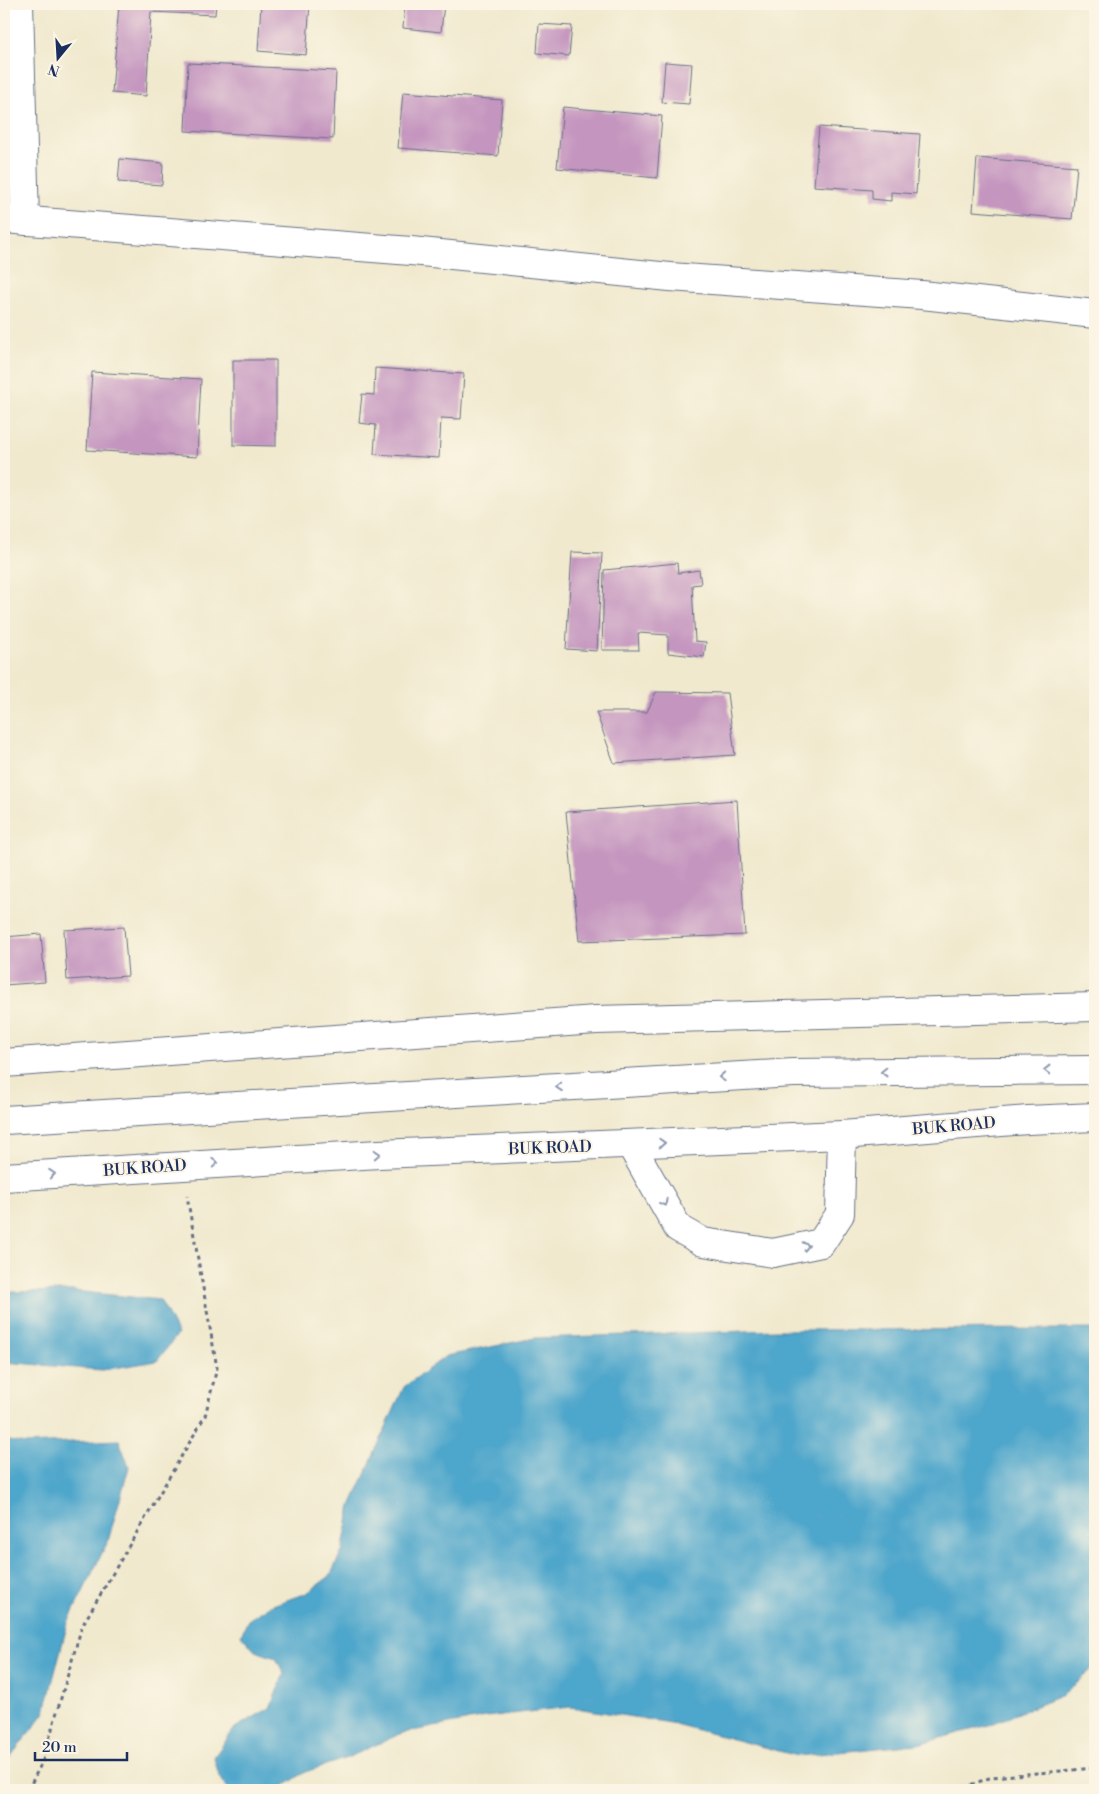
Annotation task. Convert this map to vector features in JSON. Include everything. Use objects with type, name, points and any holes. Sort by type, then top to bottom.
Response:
[{"type":"main road","points":[[18,4],[15,220],[411,250],[670,277],[922,295],[1095,314]]},
{"type":"main road","points":[[4,1063],[596,1020],[1095,1007]]},
{"type":"main road","points":[[4,1120],[793,1073],[1095,1070]]},
{"type":"main road","name":"BUK ROAD","points":[[4,1177],[379,1154],[842,1135],[1028,1120],[1095,1118]]},
{"type":"main road","points":[[631,1145],[678,1228],[703,1242],[774,1253],[821,1243],[840,1214],[842,1135]]},
{"type":"path","points":[[28,1790],[43,1760],[82,1626],[205,1416],[217,1368],[181,1166]]},
{"type":"path","points":[[956,1790],[992,1777],[1095,1768]]},
{"type":"water","points":[[73,1291],[160,1300],[178,1334],[157,1361],[102,1370],[4,1362],[4,1292]]},
{"type":"water","points":[[1095,1329],[1095,1666],[1063,1695],[989,1725],[918,1744],[798,1756],[671,1723],[570,1707],[486,1717],[402,1733],[347,1758],[305,1772],[278,1790],[228,1790],[218,1773],[214,1757],[235,1728],[270,1708],[284,1674],[276,1658],[255,1651],[241,1635],[248,1620],[270,1606],[307,1593],[330,1576],[342,1552],[351,1506],[404,1387],[446,1356],[535,1338],[778,1330]]},
{"type":"water","points":[[4,1440],[25,1444],[119,1440],[129,1467],[108,1541],[68,1622],[44,1714],[4,1765]]},
{"type":"building","points":[[119,4],[216,4],[215,15],[151,12],[146,96],[112,93]]},
{"type":"building","points":[[261,4],[310,4],[306,55],[258,51]]},
{"type":"building","points":[[405,4],[444,4],[441,32],[403,28]]},
{"type":"building","points":[[539,24],[572,26],[569,56],[537,53]]},
{"type":"building","points":[[665,62],[692,64],[689,104],[662,102]]},
{"type":"building","points":[[188,63],[336,71],[333,139],[185,131]]},
{"type":"building","points":[[403,92],[502,100],[498,156],[398,148]]},
{"type":"building","points":[[563,107],[662,116],[657,178],[557,168]]},
{"type":"building","points":[[819,127],[920,134],[916,194],[891,192],[891,201],[872,199],[872,190],[814,186]]},
{"type":"building","points":[[977,158],[1077,166],[1072,219],[973,211]]},
{"type":"building","points":[[120,159],[163,163],[162,185],[118,182]]},
{"type":"building","points":[[233,360],[276,360],[276,446],[233,445]]},
{"type":"building","points":[[375,368],[464,374],[461,419],[441,418],[439,458],[374,454],[376,425],[359,423],[362,394],[374,395]]},
{"type":"building","points":[[92,372],[201,379],[197,457],[87,450]]},
{"type":"building","points":[[572,552],[602,553],[597,651],[566,649]]},
{"type":"building","points":[[677,563],[678,573],[699,570],[701,584],[692,585],[695,641],[706,642],[704,657],[668,653],[668,635],[638,633],[639,650],[602,650],[604,570]]},
{"type":"building","points":[[656,692],[727,693],[735,755],[614,763],[596,712],[647,712]]},
{"type":"building","points":[[737,800],[745,935],[579,941],[566,812]]},
{"type":"building","points":[[124,927],[128,976],[67,980],[64,930]]},
{"type":"building","points":[[41,934],[45,982],[4,985],[4,937]]}]
